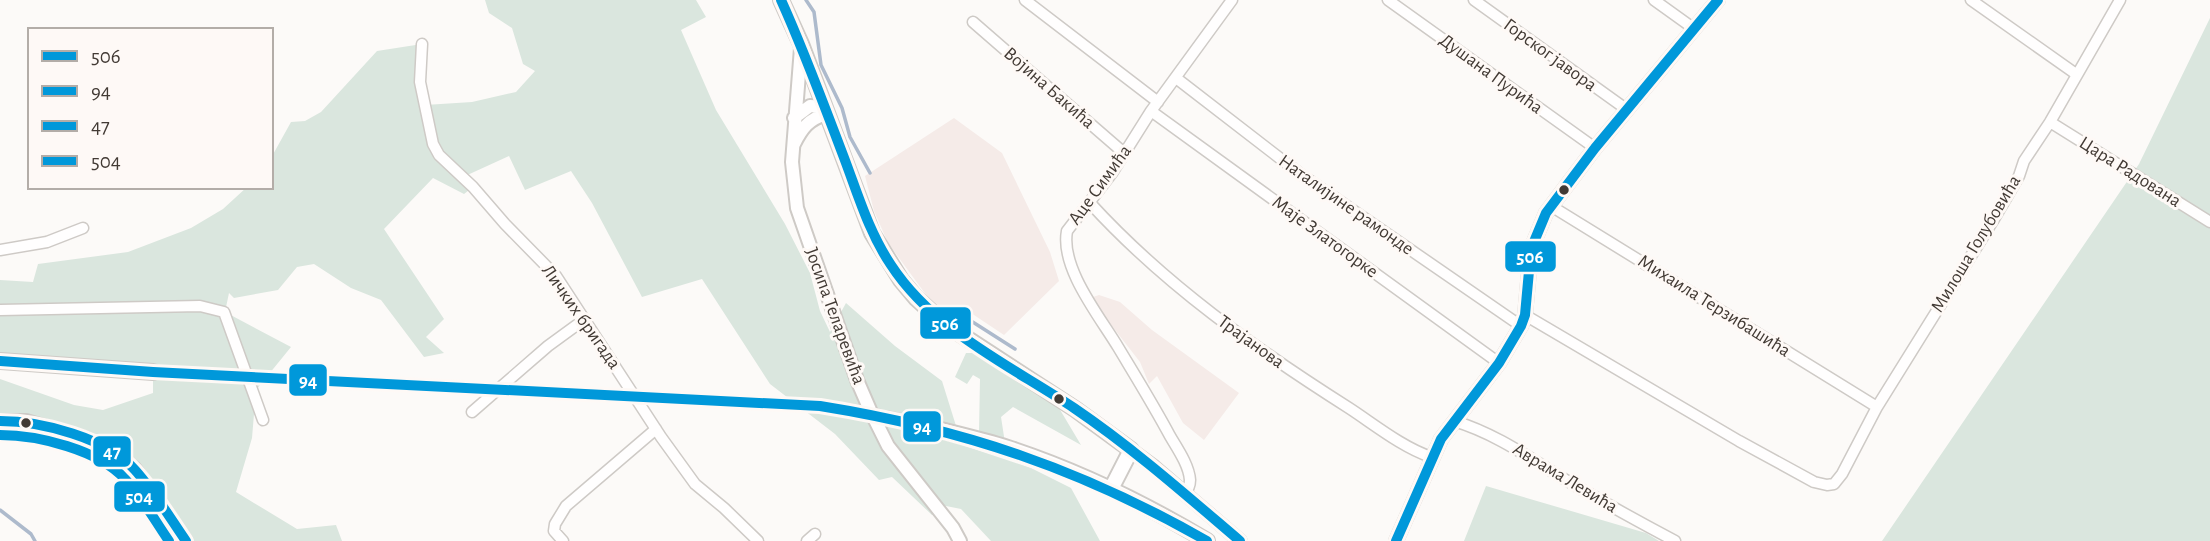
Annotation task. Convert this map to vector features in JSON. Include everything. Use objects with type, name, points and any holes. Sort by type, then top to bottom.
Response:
[{"type":"main road","points":[[782,0],[872,233],[891,266],[916,298],[945,324],[1075,409],[1131,450],[1111,489]]},
{"type":"main road","points":[[0,361],[153,372]]},
{"type":"main road","points":[[909,422],[1025,454],[1111,489],[1207,541]]},
{"type":"street","points":[[1025,0],[1158,102]]},
{"type":"street","name":"Душана Пурића","points":[[1388,0],[1595,148]]},
{"type":"street","name":"Горског јавора","points":[[1474,0],[1626,109]]},
{"type":"street","points":[[1654,0],[1693,29]]},
{"type":"street","points":[[1396,541],[1431,457],[1454,421],[1499,363],[1523,320],[1531,249],[1551,206],[1626,109],[1718,0]]},
{"type":"street","points":[[1971,0],[2076,74]]},
{"type":"street","name":"Милоша Голубовића","points":[[1830,485],[1837,483],[1877,407],[1994,219],[2019,176],[2024,161],[2050,122],[2120,0]]},
{"type":"street","name":"Аце Симића","points":[[1184,494],[1189,487],[1189,476],[1179,451],[1087,298],[1067,250],[1067,232],[1230,1]]},
{"type":"street","name":"Војина Бакића","points":[[973,22],[1124,153]]},
{"type":"street","name":"Личких бригада","points":[[422,44],[420,82],[435,150],[556,276],[656,429],[699,489],[724,508],[758,541]]},
{"type":"street","name":"Јосипа Теларевића","points":[[801,44],[792,178],[797,208],[857,380],[888,446],[953,528],[960,541]]},
{"type":"street","name":"Наталијине рамонде","points":[[1176,78],[1298,173],[1523,320],[1814,482],[1830,485]]},
{"type":"street","points":[[794,118],[810,106],[825,111]]},
{"type":"street","points":[[793,148],[805,125],[825,111]]},
{"type":"street","name":"Маје Златогорке","points":[[1151,111],[1499,363]]},
{"type":"street","name":"Цара Радована","points":[[2050,122],[2210,222]]},
{"type":"street","name":"Трајанова","points":[[1090,203],[1125,239],[1229,329],[1372,424],[1431,457]]},
{"type":"street","name":"Михаила Терзибашића","points":[[1551,206],[1877,407]]},
{"type":"street","points":[[0,250],[47,242],[83,228]]},
{"type":"street","points":[[0,310],[200,306],[224,312],[263,420]]},
{"type":"street","points":[[472,412],[548,346],[585,319]]},
{"type":"street","points":[[0,421],[26,421],[87,439],[113,451],[135,469],[186,541]]},
{"type":"street","name":"Аврама Левића","points":[[1454,421],[1482,430],[1503,441],[1581,489],[1675,541]]},
{"type":"street","points":[[563,541],[554,531],[555,523],[566,506],[656,429]]},
{"type":"street","points":[[1131,450],[1240,541]]},
{"type":"shaded area","points":[[485,0],[696,0],[706,17],[681,30],[716,110],[785,224],[810,273],[820,311],[830,332],[846,303],[895,346],[942,381],[962,445],[1031,468],[1071,488],[1100,541],[991,541],[961,509],[946,506],[932,515],[892,477],[879,480],[835,434],[770,384],[702,279],[642,297],[592,203],[571,171],[525,190],[509,156],[463,177],[473,187],[464,194],[433,178],[384,229],[444,319],[426,337],[444,353],[424,357],[381,300],[351,288],[314,264],[297,267],[278,290],[234,298],[229,293],[225,312],[291,347],[256,390],[252,438],[236,492],[297,529],[336,525],[342,541],[187,541],[135,469],[87,439],[0,421],[0,379],[74,405],[103,410],[153,393],[153,372],[0,361],[0,280],[33,282],[38,264],[128,252],[191,228],[223,209],[245,189],[273,189],[273,154],[291,122],[305,121],[321,112],[377,51],[422,44],[425,105],[472,102],[516,92],[535,71],[523,64],[512,28],[489,13]]},
{"type":"shaded area","points":[[2210,18],[2210,541],[1882,541],[2139,164]]},
{"type":"shaded area","points":[[954,118],[1002,153],[1050,252],[1059,281],[1004,335],[971,313],[956,326],[935,307],[888,243],[874,211],[865,176]]},
{"type":"shaded area","points":[[1099,295],[1120,302],[1152,330],[1239,393],[1204,440],[1183,423],[1157,376],[1149,384],[1140,362],[1090,298]]},
{"type":"shaded area","points":[[966,353],[976,353],[1056,403],[1081,445],[1013,407],[1001,417],[1005,443],[979,433],[980,379],[973,375],[967,384],[955,377]]},
{"type":"shaded area","points":[[1486,486],[1646,533],[1659,541],[1464,541]]},
{"type":"waterway","points":[[806,0],[814,12],[821,65],[842,108],[850,137],[870,173]]},
{"type":"waterway","points":[[968,319],[1015,349]]},
{"type":"waterway","points":[[0,510],[31,534],[35,541]]},
{"type":"tunnel","points":[[153,372],[820,406],[910,422]]},
{"type":"transit line","name":"506","points":[[781,0],[871,228],[891,265],[909,288],[929,309],[975,346],[1074,408],[1117,439],[1240,541]]},
{"type":"transit line","name":"506","points":[[1396,541],[1441,439],[1499,363],[1521,326],[1525,315],[1531,249],[1546,213],[1595,148],[1718,0]]},
{"type":"transit line","name":"94","points":[[0,361],[153,372],[820,406],[923,427],[1020,455],[1113,493],[1207,541]]},
{"type":"transit line","name":"47","points":[[0,421],[53,428],[91,440],[108,449],[123,459],[142,478],[186,541]]},
{"type":"transit line","name":"504","points":[[0,435],[49,441],[100,460],[114,469],[131,486],[169,541]]}]
